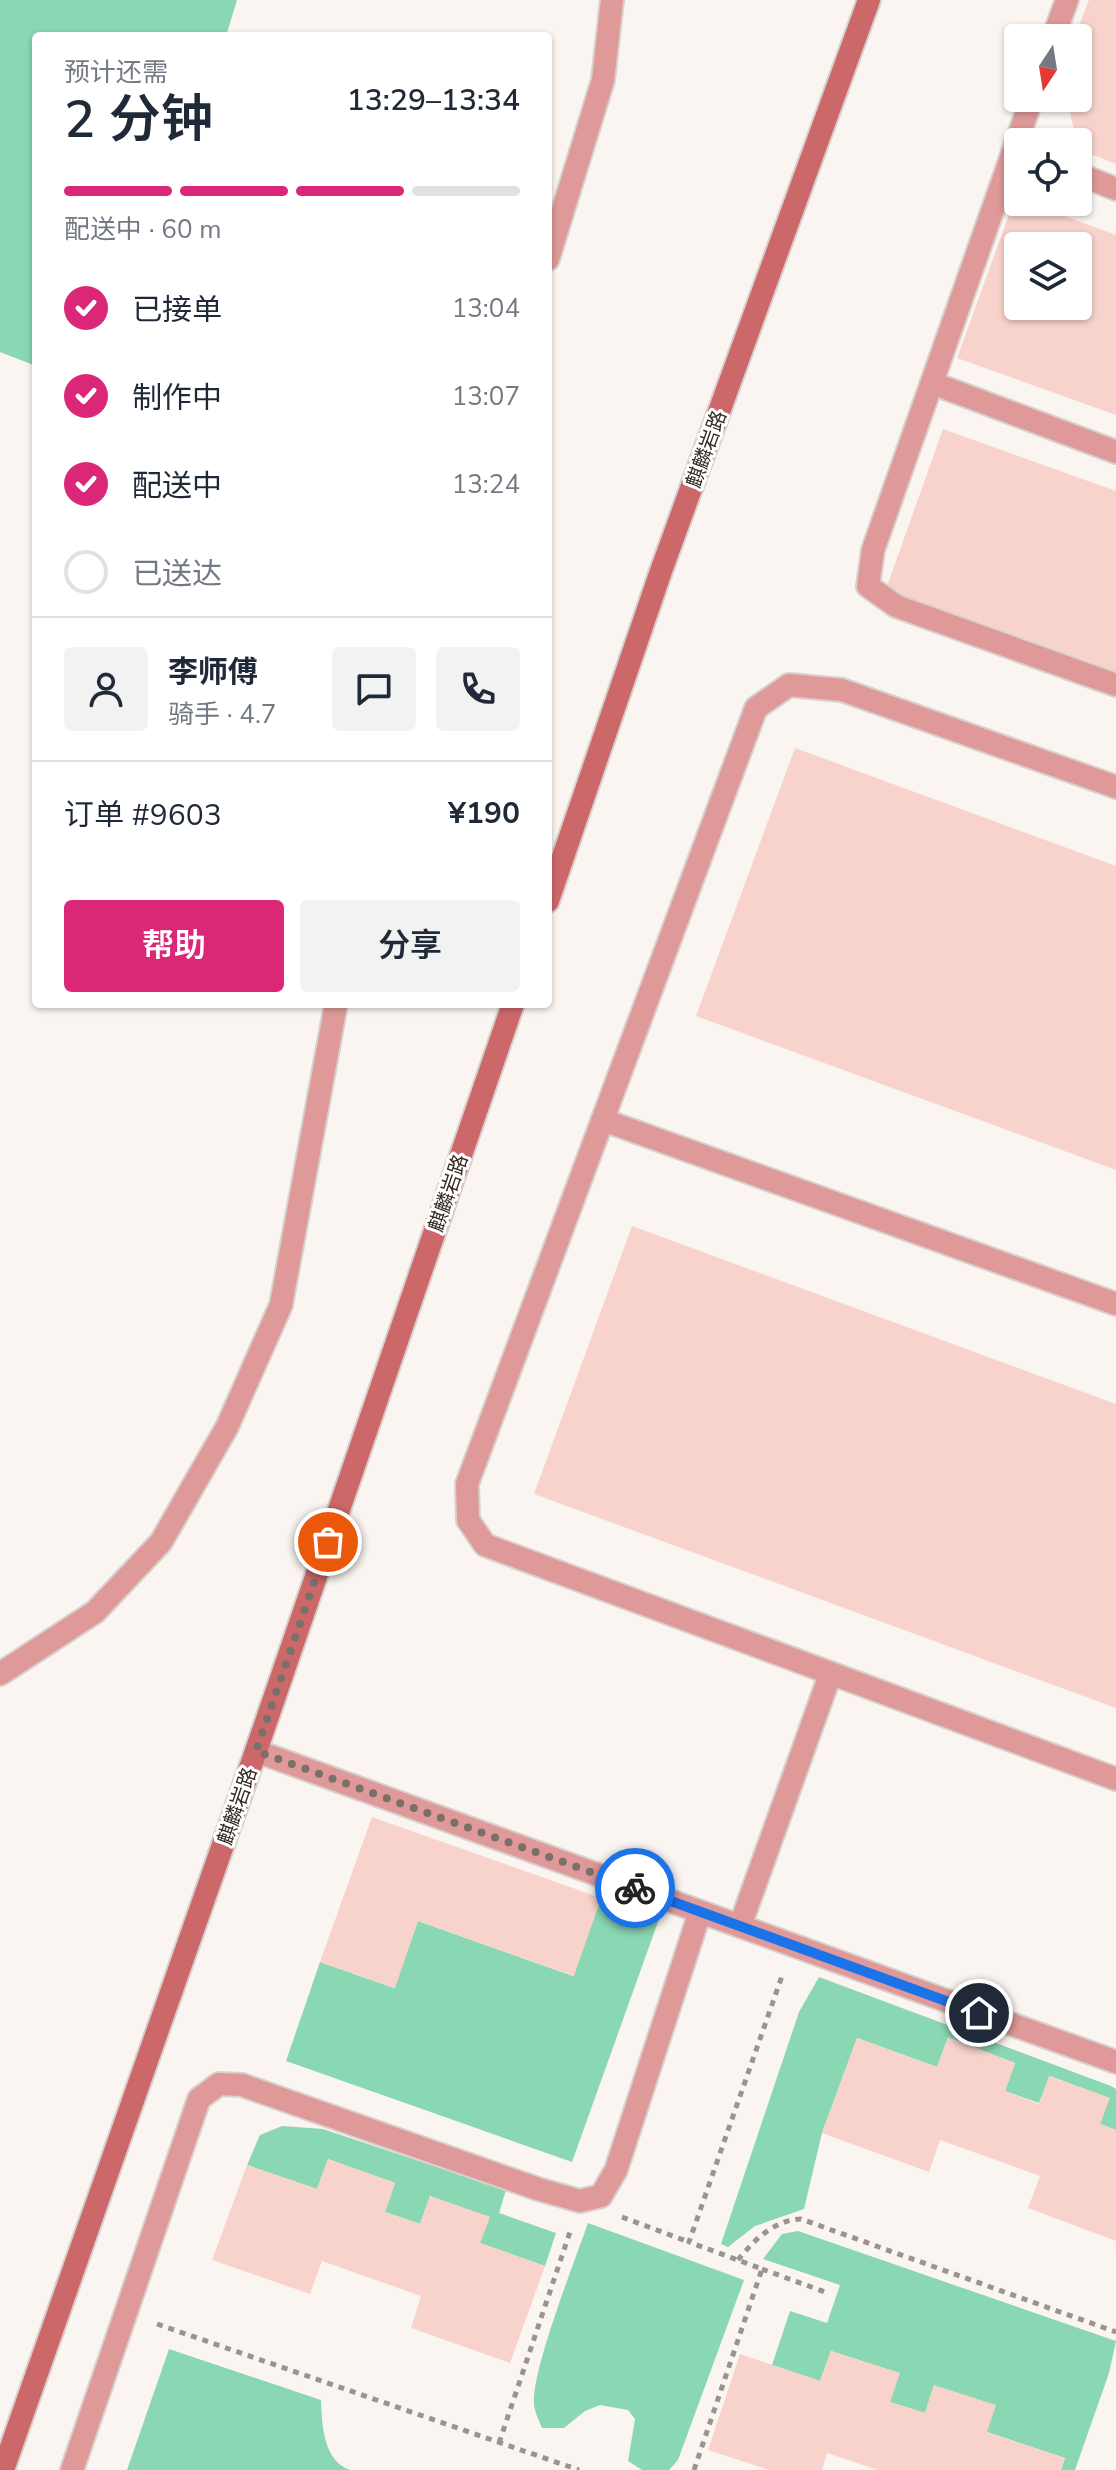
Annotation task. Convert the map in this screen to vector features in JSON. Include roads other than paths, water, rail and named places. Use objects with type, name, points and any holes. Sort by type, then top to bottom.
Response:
[{"type":"main road","name":"麒麟岩路","points":[[552,889],[661,571],[869,0]]},
{"type":"main road","name":"麒麟岩路","points":[[3,2470],[256,1751],[512,1008]]},
{"type":"street","points":[[552,246],[603,80],[612,0]]},
{"type":"street","points":[[1058,24],[1067,0]]},
{"type":"street","points":[[1092,180],[1116,189]]},
{"type":"street","points":[[1004,184],[873,550],[868,586],[896,606],[1116,685]]},
{"type":"street","points":[[932,383],[1116,452]]},
{"type":"street","points":[[1116,787],[842,690],[789,685],[756,708],[467,1484],[468,1520],[485,1545],[1116,1779]]},
{"type":"street","points":[[0,1674],[95,1612],[161,1542],[227,1427],[281,1305],[335,1008]]},
{"type":"street","points":[[603,1120],[1116,1304]]},
{"type":"street","points":[[740,1926],[830,1675]]},
{"type":"street","points":[[256,1751],[1116,2062]]},
{"type":"street","points":[[72,2470],[199,2099],[219,2084],[242,2085],[580,2201],[601,2196],[616,2170],[700,1912]]}]
